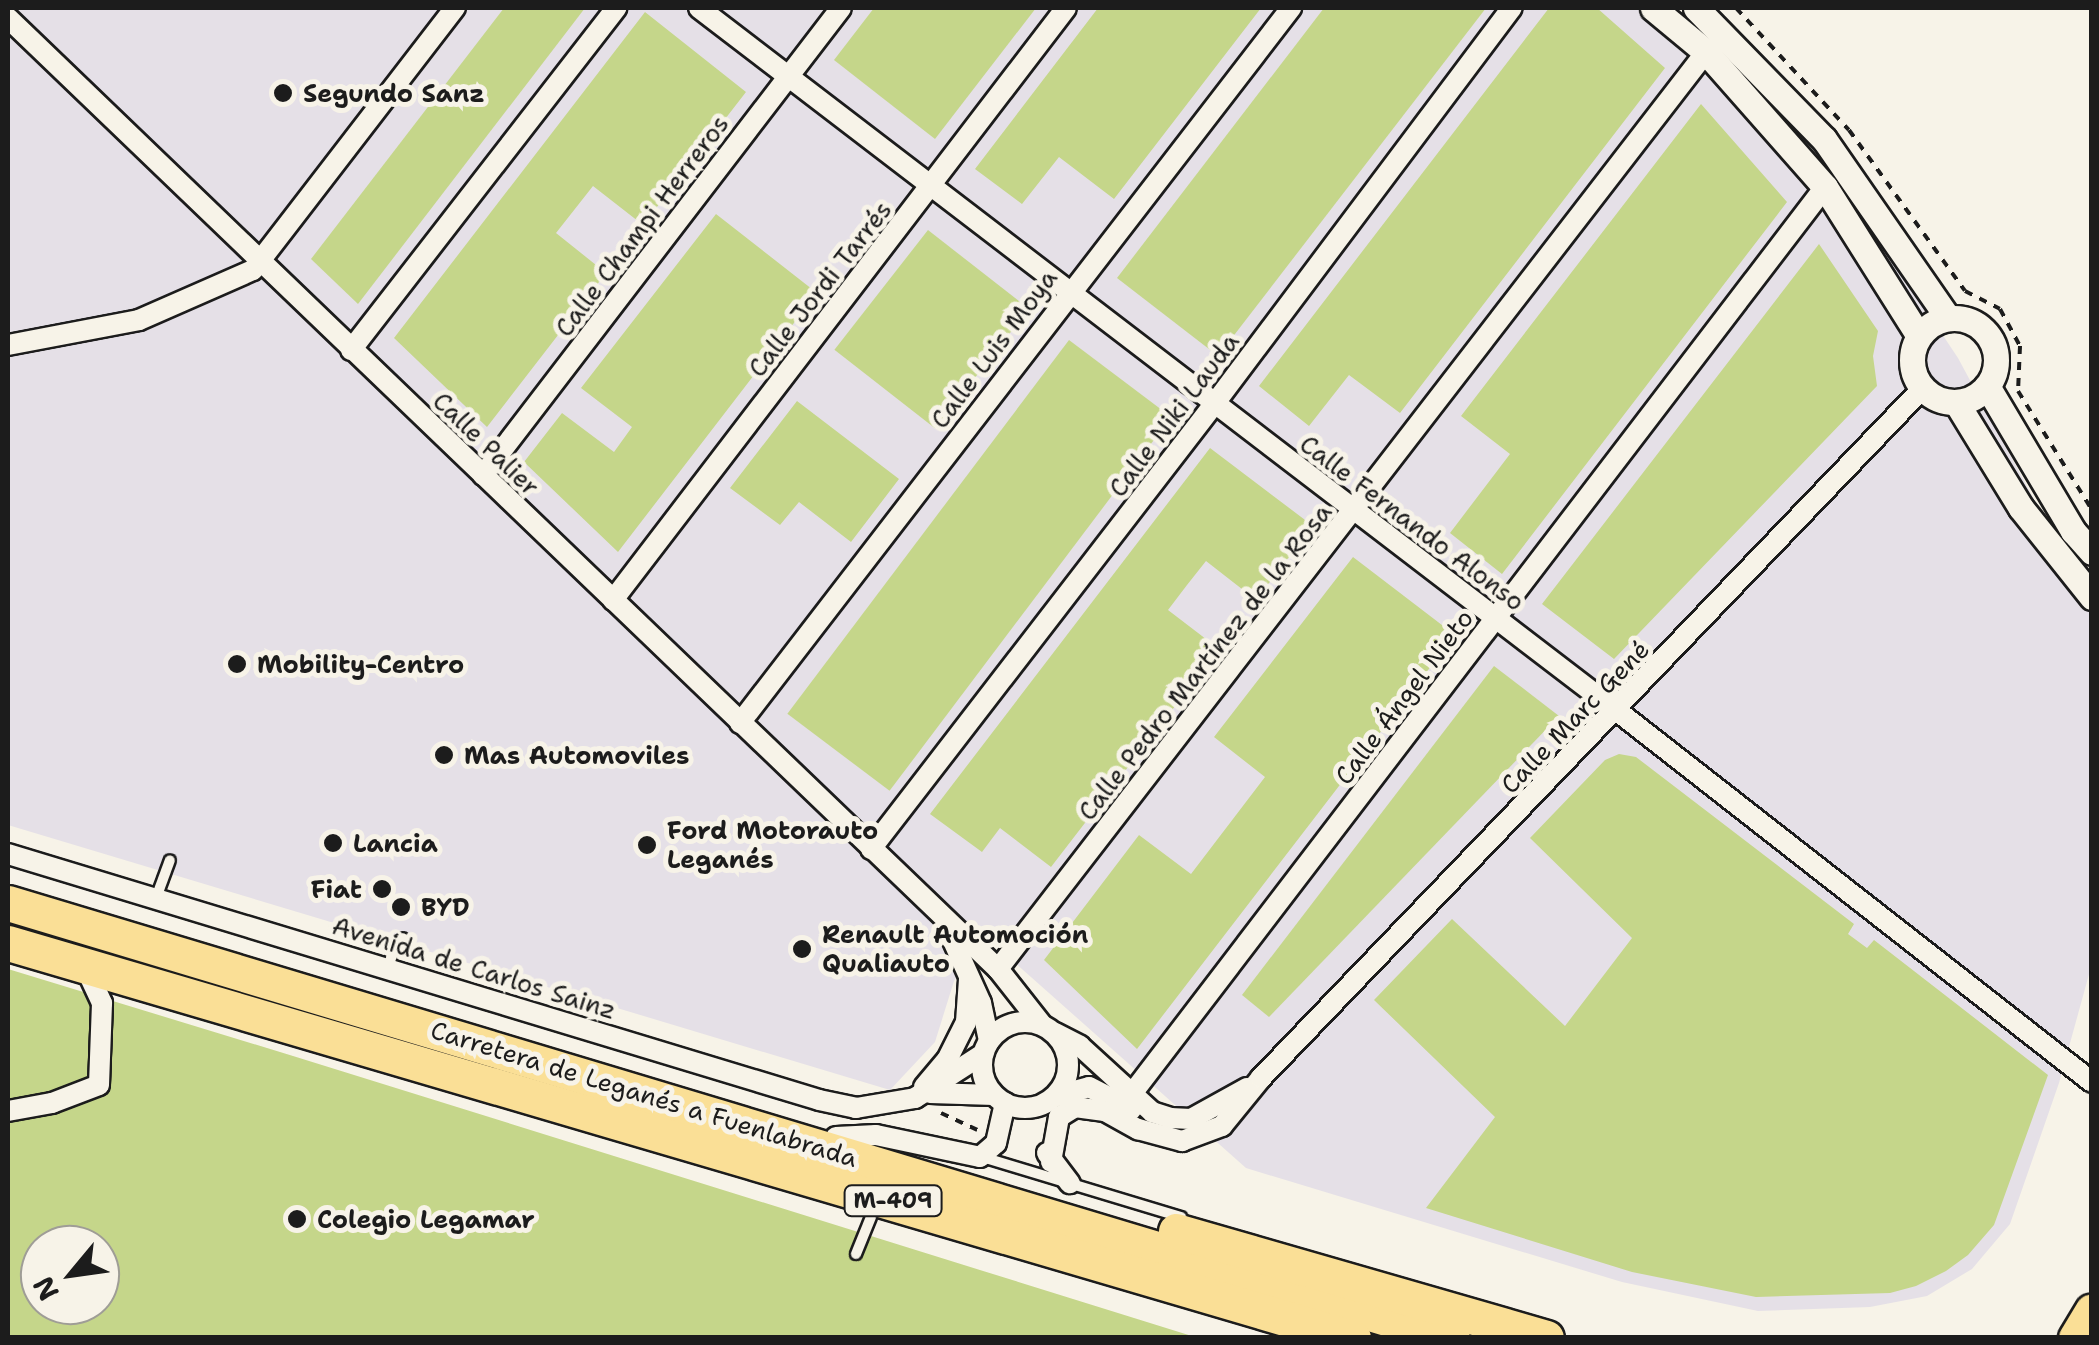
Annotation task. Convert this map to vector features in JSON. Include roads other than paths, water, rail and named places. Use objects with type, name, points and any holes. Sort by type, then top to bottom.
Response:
[{"type":"highway","name":"Carretera de Leganés a Fuenlabrada","points":[[8,903],[1452,1338]]},
{"type":"highway","name":"Carretera de Leganés a Fuenlabrada","points":[[8,943],[1354,1338]]},
{"type":"highway","name":"M-409","points":[[433,1066],[538,1113],[1280,1338]]},
{"type":"highway","name":"M-409","points":[[648,1093],[710,1102],[1361,1282],[1546,1338]]},
{"type":"highway","points":[[2076,1338],[2092,1311]]},
{"type":"street","points":[[8,345],[139,320],[253,270],[455,8]]},
{"type":"street","points":[[351,350],[616,8]]},
{"type":"street","name":"Calle Fernando Alonso","points":[[699,8],[1616,710],[2092,1082]]},
{"type":"street","name":"Calle Champi Herreros","points":[[483,475],[841,8]]},
{"type":"street","name":"Calle Jordi Tarrés","points":[[613,600],[1066,8]]},
{"type":"street","name":"Calle Luis Moya","points":[[740,723],[1069,291],[1291,8]]},
{"type":"street","name":"Calle Niki Lauda","points":[[871,848],[1215,403],[1512,8]]},
{"type":"street","points":[[1653,8],[1706,52],[1824,187],[1920,336]]},
{"type":"street","points":[[1696,8],[1824,139],[1948,318],[1976,324],[1994,346],[1994,374],[1987,386],[1956,402],[1944,401],[1923,388],[1912,363],[1920,336],[1948,318]]},
{"type":"street","name":"Calle Palier","points":[[8,18],[998,969],[1048,1029],[1080,1046],[1152,1112],[1191,1119],[1215,1109],[1261,1078]]},
{"type":"street","name":"Calle Pedro Martínez de la Rosa","points":[[998,969],[1706,52]]},
{"type":"street","name":"Calle Ángel Nieto","points":[[1131,1095],[1824,187]]},
{"type":"street","points":[[1987,386],[2073,531],[2092,552]]},
{"type":"street","name":"Calle Marc Gené","points":[[1261,1078],[1923,388]]},
{"type":"street","points":[[1956,402],[2021,508],[2092,597]]},
{"type":"street","name":"Avenida de Carlos Sainz","points":[[8,854],[819,1100],[856,1108],[967,1090],[1000,1099]]},
{"type":"street","name":"Calle Palier","points":[[932,906],[970,972],[986,1048]]},
{"type":"street","points":[[8,1111],[52,1103],[99,1086],[102,1003],[84,966]]},
{"type":"street","points":[[922,1096],[947,1060],[966,1022],[970,972]]},
{"type":"street","points":[[1070,1183],[1051,1162],[1042,1144],[1050,1100],[1064,1084],[1068,1058],[1048,1029],[1013,1023],[986,1048],[982,1069],[1000,1099],[1018,1108],[1050,1100],[1089,1087],[1165,1126],[1194,1127],[1235,1112]]},
{"type":"street","name":"Avenida de Carlos Sainz","points":[[922,1096],[986,1048]]},
{"type":"street","points":[[1051,1162],[1059,1116],[1074,1108],[1105,1111],[1138,1130],[1182,1142],[1212,1132],[1235,1112],[1261,1078]]},
{"type":"street","points":[[836,1137],[876,1135],[980,1156],[996,1143],[1000,1099]]},
{"type":"lane","points":[[156,898],[170,860]]},
{"type":"lane","points":[[388,968],[394,948],[404,938]]},
{"type":"lane","points":[[980,1156],[1194,1221]]},
{"type":"lane","points":[[856,1254],[871,1217]]},
{"type":"lane","points":[[1298,1252],[1361,1282]]},
{"type":"place","name":"Segundo Sanz","points":[[283,93]]},
{"type":"place","name":"Mobility-Centro","points":[[237,664]]},
{"type":"place","name":"Mas Automoviles","points":[[444,755]]},
{"type":"place","name":"Lancia","points":[[333,843]]},
{"type":"place","name":"Ford Motorauto Leganés","points":[[647,845]]},
{"type":"place","name":"Fiat","points":[[382,889]]},
{"type":"place","name":"BYD","points":[[401,907]]},
{"type":"place","name":"Renault Automoción Qualiauto","points":[[802,949]]},
{"type":"place","name":"Colegio Legamar","points":[[297,1219]]}]
